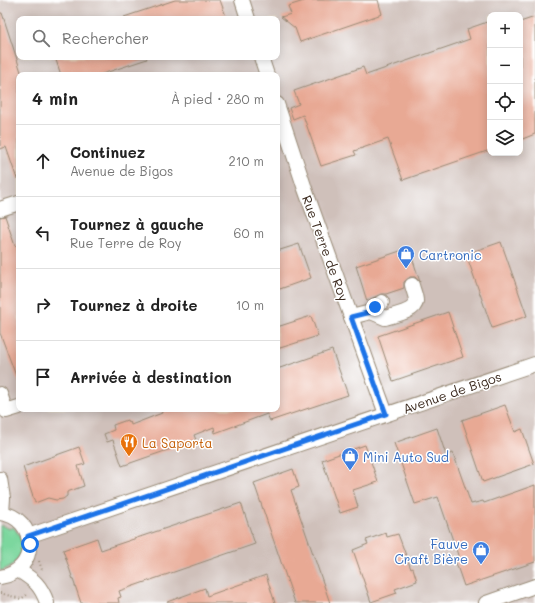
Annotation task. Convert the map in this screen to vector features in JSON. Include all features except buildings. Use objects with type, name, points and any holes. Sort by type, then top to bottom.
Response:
[{"type":"street","points":[[242,0],[247,16]]},
{"type":"street","points":[[262,60],[266,72]]},
{"type":"street","name":"Rue Terre de Roy","points":[[280,113],[305,189],[386,414]]},
{"type":"street","points":[[0,210],[16,204]]},
{"type":"street","points":[[351,317],[371,312],[385,318],[410,310],[416,301],[412,285]]},
{"type":"street","points":[[371,312],[382,302]]},
{"type":"street","name":"Avenue de Bigos","points":[[28,536],[535,364]]},
{"type":"street","points":[[0,394],[6,411],[16,408]]},
{"type":"street","points":[[0,479],[4,498],[1,513],[16,518],[21,523],[28,536],[29,551],[23,565],[18,570],[12,574],[0,577]]},
{"type":"street","points":[[18,570],[35,581],[47,603]]},
{"type":"street","points":[[486,603],[535,586]]},
{"type":"path","points":[[0,593],[21,599],[47,583],[39,562],[40,555]]},
{"type":"shaded area","points":[[0,0],[535,0],[535,603],[0,603]]},
{"type":"green space","points":[[0,525],[10,529],[13,527],[18,533],[22,547],[21,553],[14,564],[0,571]]},
{"type":"place","name":"Cartronic","points":[[406,269]]},
{"type":"place","name":"La Saporta","points":[[129,457]]},
{"type":"place","name":"Mini Auto Sud","points":[[350,471]]},
{"type":"place","name":"Fauve Craft Bière","points":[[481,565]]},
{"type":"route","points":[[30,544],[28,536],[386,414],[351,317],[371,312],[375,307]]}]
